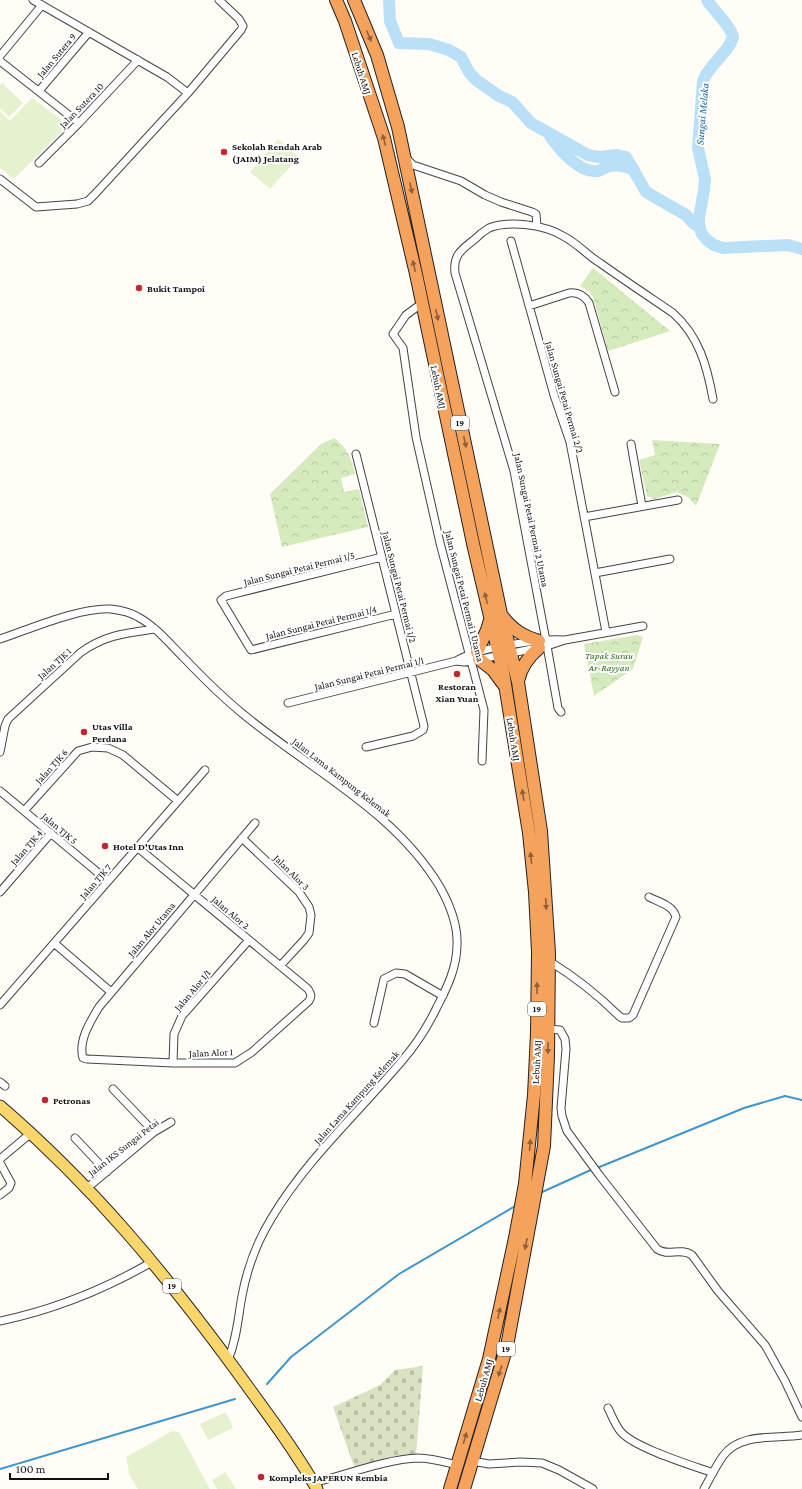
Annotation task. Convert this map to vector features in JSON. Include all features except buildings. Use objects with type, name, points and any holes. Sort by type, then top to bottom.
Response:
[{"type":"highway","name":"Lebuh AMJ","points":[[336,0],[345,21],[384,138],[416,274],[421,304],[504,650],[506,688],[529,833],[535,892],[538,952],[537,1033],[534,1095],[525,1184],[489,1359],[450,1489]]},
{"type":"highway","name":"Lebuh AMJ","points":[[354,0],[377,55],[398,127],[496,616]]},
{"type":"highway","points":[[506,688],[493,670],[474,657],[487,630],[496,616],[526,637],[543,644],[525,662],[520,672],[518,682]]},
{"type":"highway","name":"Lebuh AMJ","points":[[464,1489],[507,1346],[544,1146],[549,1029],[549,961],[541,831],[518,682],[504,650]]},
{"type":"main road","name":"19","points":[[0,1106],[54,1154],[87,1188],[152,1262],[228,1360],[271,1419],[315,1486]]},
{"type":"street","points":[[33,0],[167,77],[188,93]]},
{"type":"street","points":[[0,178],[36,207],[77,204],[88,201],[188,93],[243,26],[219,0]]},
{"type":"street","points":[[0,56],[42,5]]},
{"type":"street","name":"Jalan Sutera 9","points":[[39,92],[89,32]]},
{"type":"street","name":"Jalan Sutera 10","points":[[39,163],[138,60]]},
{"type":"street","points":[[0,61],[79,123]]},
{"type":"street","points":[[404,157],[413,164],[461,181],[485,196],[536,214],[537,226],[552,230],[564,236],[590,257],[673,313],[681,320],[694,338],[706,362],[714,399]]},
{"type":"street","name":"Jalan Sungai Petai Permai 2 Utama","points":[[537,226],[512,225],[489,229],[459,253],[455,259],[454,266],[514,471],[543,644],[558,708],[561,712]]},
{"type":"street","name":"Jalan Sungai Petai Permai 2/2","points":[[511,240],[554,395],[570,442],[606,632]]},
{"type":"street","points":[[529,306],[569,293],[575,293],[586,297],[615,392]]},
{"type":"street","name":"Jalan Sungai Petai Permai 1 Utama","points":[[421,304],[406,315],[393,334],[403,348],[416,437],[440,543],[474,657],[484,710],[482,761]]},
{"type":"street","points":[[632,444],[642,506]]},
{"type":"street","name":"Jalan Sungai Petai Permai 1/2","points":[[356,454],[424,726],[423,730],[413,736],[366,747]]},
{"type":"street","points":[[584,517],[678,500]]},
{"type":"street","name":"Jalan Sungai Petai Permai 1/5","points":[[251,650],[221,600],[226,596],[382,558]]},
{"type":"street","points":[[595,572],[670,559]]},
{"type":"street","name":"Jalan Lama Kampung Kelemak","points":[[0,639],[55,620],[88,611],[124,611],[135,615],[155,629],[217,692],[232,705],[382,819],[424,864],[445,896],[455,921],[457,932],[456,960],[449,982],[432,1017],[404,1060],[322,1148],[289,1191],[270,1219],[256,1248],[247,1276],[242,1293],[234,1343],[228,1360]]},
{"type":"street","name":"Jalan Sungai Petai Permai 1/4","points":[[251,650],[396,614]]},
{"type":"street","name":"Jalan Sungai Petai Permai 1/1","points":[[288,703],[504,650],[642,626]]},
{"type":"street","name":"Jalan TJK 1","points":[[0,752],[5,726],[8,719],[91,645],[103,639],[128,632],[155,629]]},
{"type":"street","name":"Jalan TJK 6","points":[[24,811],[78,751],[92,747],[108,748],[123,755],[178,801]]},
{"type":"street","name":"Jalan TJK 7","points":[[0,1005],[205,770]]},
{"type":"street","name":"Jalan TJK 5","points":[[0,791],[108,881]]},
{"type":"street","name":"Jalan Alor Utama","points":[[83,1058],[81,1046],[88,1025],[99,1007],[255,823]]},
{"type":"street","name":"Jalan TJK 4","points":[[0,892],[51,833]]},
{"type":"street","name":"Jalan Alor 3","points":[[242,838],[299,892],[309,907],[311,915],[309,933],[280,966]]},
{"type":"street","name":"Jalan Alor 2","points":[[137,848],[308,989],[310,993]]},
{"type":"street","points":[[549,961],[590,989],[619,1016],[629,1018],[633,1015],[676,917],[670,907],[649,898]]},
{"type":"street","name":"Jalan Alor 1/1","points":[[172,1063],[174,1034],[182,1016],[249,940]]},
{"type":"street","points":[[54,943],[111,992]]},
{"type":"street","points":[[374,1023],[384,979],[396,973],[405,974],[443,996]]},
{"type":"street","name":"Jalan Alor 1","points":[[83,1058],[172,1063],[235,1063],[252,1052],[310,1001],[310,993]]},
{"type":"street","points":[[549,1029],[560,1030],[565,1039],[566,1049],[561,1108],[567,1131],[657,1249],[662,1252],[668,1253],[680,1251],[692,1255],[721,1295],[765,1345],[786,1381],[802,1417]]},
{"type":"street","points":[[113,1089],[154,1132]]},
{"type":"street","name":"Jalan IKS Sungai Petai","points":[[87,1188],[154,1132],[172,1122]]},
{"type":"street","points":[[0,1159],[30,1133]]},
{"type":"street","points":[[75,1138],[107,1172]]},
{"type":"street","points":[[0,1163],[11,1183],[9,1188],[0,1195]]},
{"type":"street","points":[[0,1321],[49,1308],[83,1295],[126,1276],[152,1262]]},
{"type":"street","points":[[608,1408],[616,1425],[627,1438],[652,1450],[713,1473]]},
{"type":"street","points":[[704,1489],[724,1456],[740,1443],[760,1438],[802,1435]]},
{"type":"street","points":[[315,1486],[390,1462],[407,1459],[432,1460],[457,1465]]},
{"type":"street","points":[[472,1461],[489,1464],[520,1462],[542,1463],[551,1466],[593,1489]]},
{"type":"green space","points":[[2,83],[23,103],[9,117],[0,108],[0,86]]},
{"type":"green space","points":[[32,98],[62,120],[63,130],[14,179],[0,168],[0,111],[10,121]]},
{"type":"green space","points":[[278,139],[299,157],[270,189],[250,172]]},
{"type":"green space","points":[[593,268],[670,331],[608,351],[593,297],[589,291],[580,286]]},
{"type":"green space","points":[[334,438],[346,449],[355,474],[341,478],[344,492],[359,489],[368,527],[282,547],[270,494],[321,444]]},
{"type":"green space","points":[[652,440],[720,444],[696,506],[689,498],[677,492],[654,499],[647,496],[639,460],[655,455]]},
{"type":"green space","name":"Tapak Surau Ar-Rayyan","points":[[637,635],[643,637],[633,669],[594,696],[584,644]]},
{"type":"green space","points":[[423,1366],[416,1455],[355,1469],[333,1407],[380,1385],[395,1370]]},
{"type":"green space","points":[[226,1412],[233,1428],[208,1440],[200,1424]]},
{"type":"green space","points":[[172,1431],[179,1432],[210,1489],[138,1489],[130,1476],[126,1457]]},
{"type":"green space","points":[[225,1472],[236,1489],[217,1489],[212,1480]]},
{"type":"waterway","points":[[389,0],[390,21],[399,43],[429,44],[449,50],[461,57],[469,72],[476,80],[499,96],[512,102],[531,123],[588,155],[599,157],[617,155],[626,157],[646,192],[686,215],[694,224],[700,227]]},
{"type":"waterway","name":"Sungai Melaka","points":[[707,0],[725,23],[733,37],[727,49],[710,69],[703,81],[698,148],[705,179],[699,218],[699,226],[702,234],[714,245],[723,248],[788,245],[802,249]]},
{"type":"waterway","points":[[550,136],[564,154],[584,169],[598,171],[610,166],[617,166],[634,170]]},
{"type":"waterway","points":[[597,1168],[744,1108],[785,1096],[802,1100]]},
{"type":"waterway","points":[[540,1193],[593,1169]]},
{"type":"waterway","points":[[267,1384],[291,1357],[399,1274],[517,1205]]},
{"type":"waterway","points":[[0,1469],[235,1399]]},
{"type":"place","name":"Sekolah Rendah Arab (JAIM) Jelatang","points":[[224,152]]},
{"type":"place","name":"Bukit Tampoi","points":[[139,288]]},
{"type":"place","name":"Restoran Xian Yuan","points":[[457,674]]},
{"type":"place","name":"Utas Villa Perdana","points":[[84,732]]},
{"type":"place","name":"Hotel D'Utas Inn","points":[[105,846]]},
{"type":"place","name":"Petronas","points":[[45,1100]]},
{"type":"place","name":"Kompleks JAPERUN Rembia","points":[[261,1477]]}]
